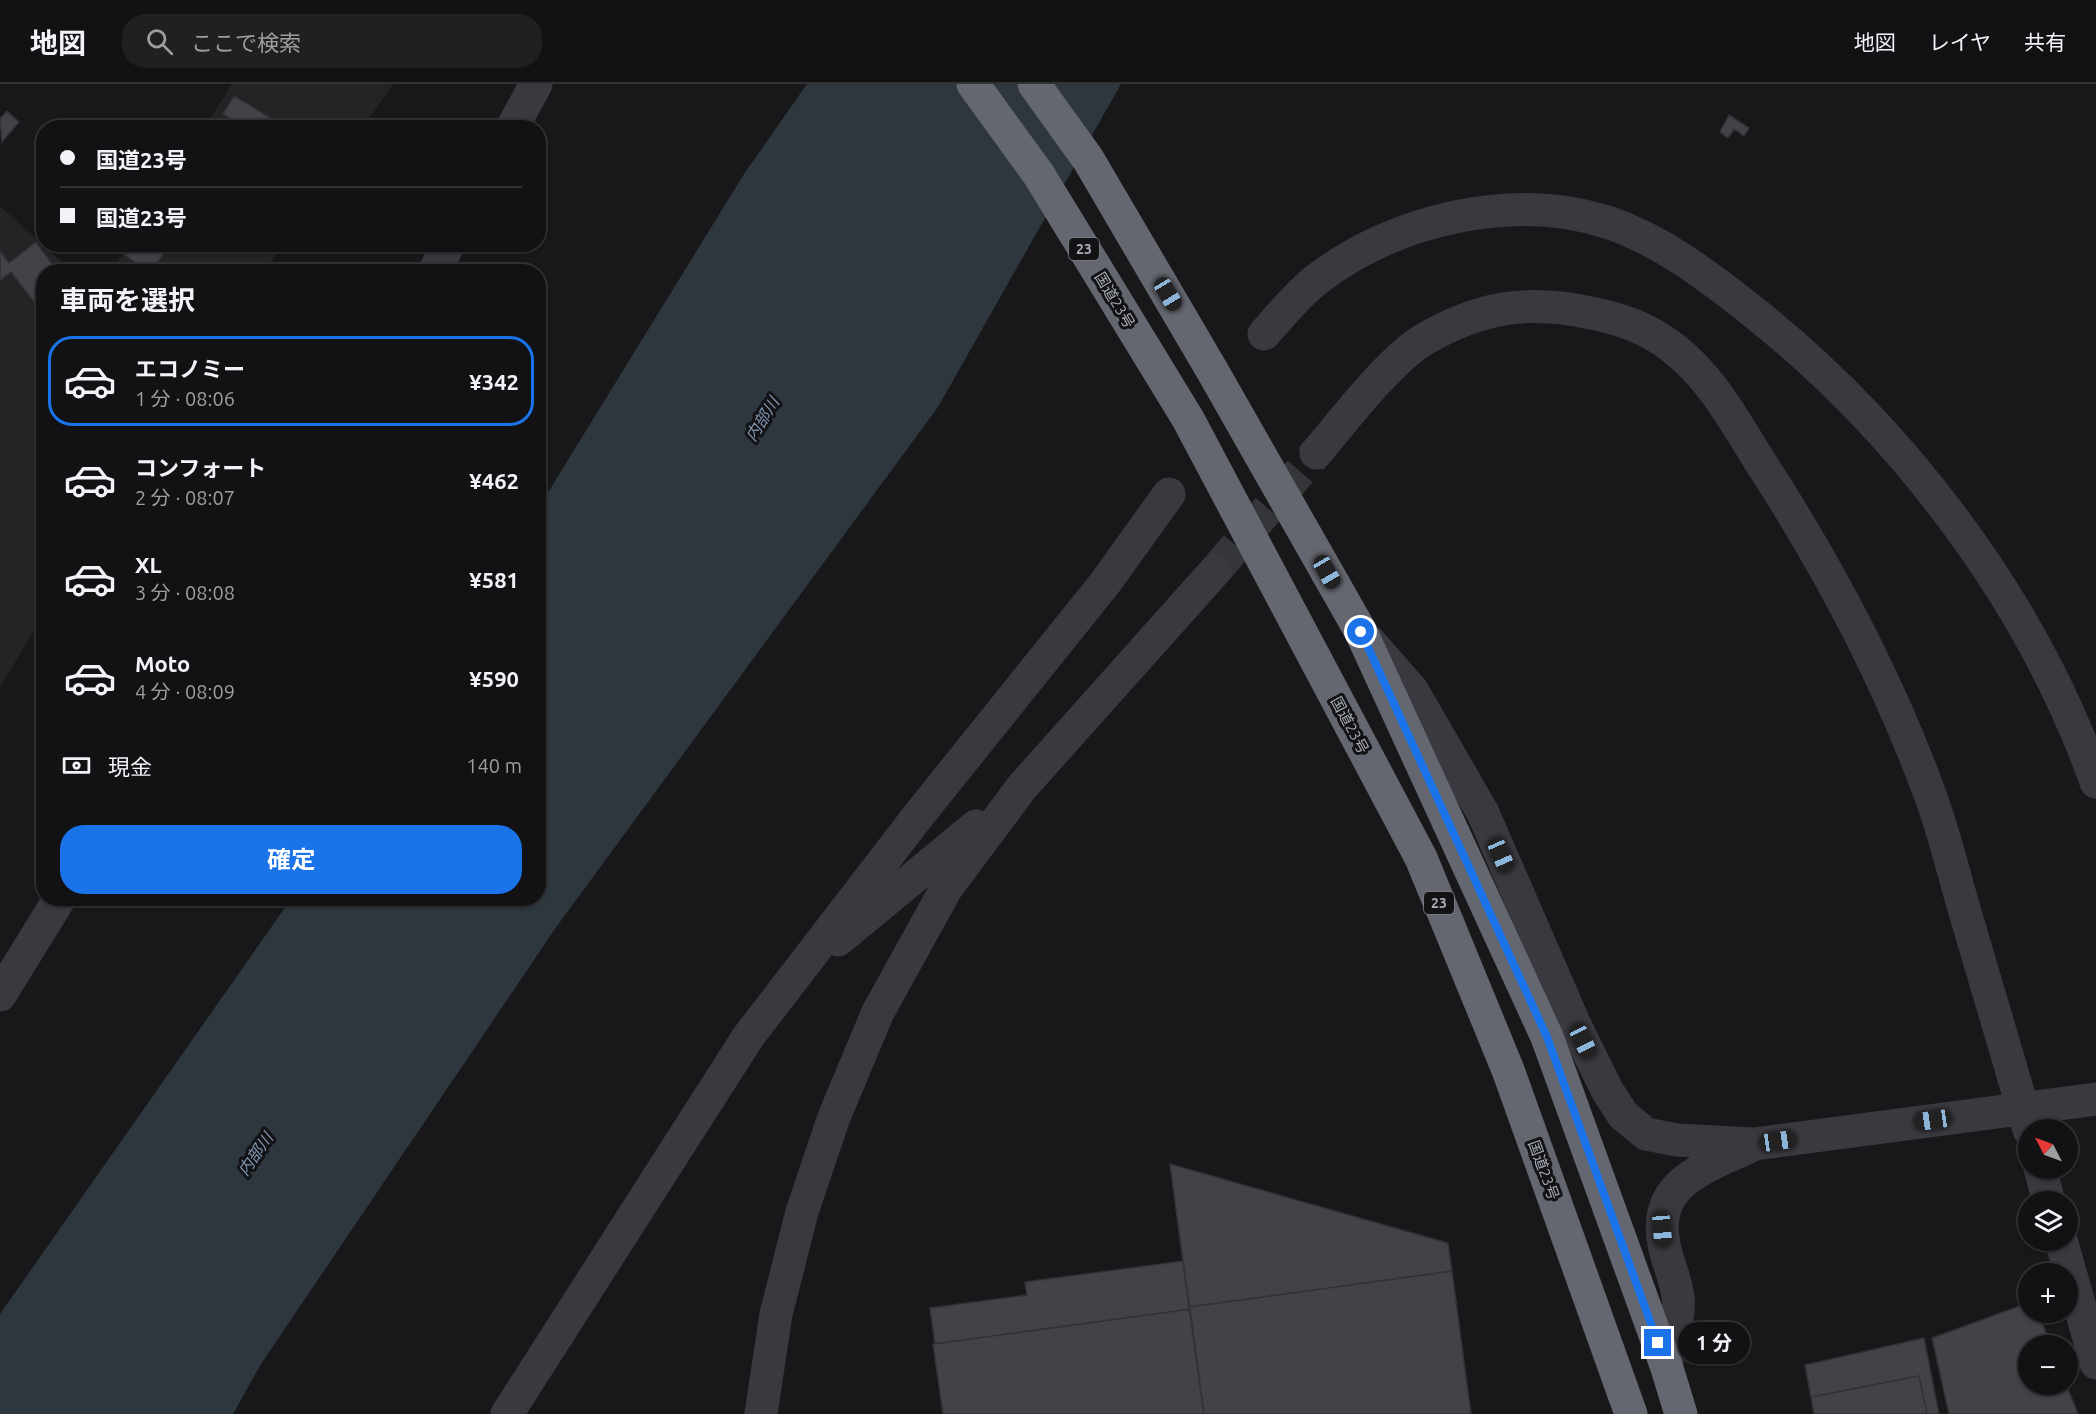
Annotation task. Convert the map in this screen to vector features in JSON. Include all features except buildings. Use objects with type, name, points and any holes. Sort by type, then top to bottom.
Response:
[{"type":"highway","name":"国道23号","points":[[973,84],[1039,175],[1188,419],[1421,858],[1508,1070],[1631,1414]]},
{"type":"highway","points":[[1034,84],[1088,159],[1214,372],[1361,632],[1547,1037],[1666,1365],[1681,1414]]},
{"type":"street","points":[[516,120],[536,84]]},
{"type":"street","points":[[1264,334],[1313,282],[1342,261],[1370,245],[1453,218],[1492,210],[1534,209],[1608,223],[1648,239],[1716,282],[1766,321],[1828,375],[1904,458],[1975,550],[2033,644],[2061,692],[2096,782]]},
{"type":"street","points":[[1316,453],[1380,379],[1420,342],[1467,318],[1511,306],[1557,305],[1615,318],[1647,330],[1693,364],[1713,388],[1794,514],[1870,653],[1933,802],[2025,1118]]},
{"type":"street","points":[[507,1414],[748,1037],[918,816],[1106,583],[1169,494]]},
{"type":"street","points":[[761,1414],[776,1314],[802,1212],[834,1117],[878,1011],[946,889],[1022,787],[1215,572]]},
{"type":"street","points":[[1361,632],[1413,690],[1483,813],[1575,1025],[1607,1090],[1623,1116],[1646,1134],[1677,1140],[1755,1144],[2025,1118],[2096,1099]]},
{"type":"street","points":[[799,971],[906,886],[1022,787]]},
{"type":"street","points":[[0,995],[55,906]]},
{"type":"street","points":[[1666,1365],[1679,1299],[1664,1244],[1661,1214],[1671,1193],[1696,1172],[1755,1144]]},
{"type":"street","points":[[2064,1251],[2096,1363]]},
{"type":"shaded area","points":[[232,84],[393,84],[368,120],[209,120]]},
{"type":"shaded area","points":[[0,206],[36,238],[36,252],[51,252],[64,264],[36,264],[36,628],[0,687]]},
{"type":"shaded area","points":[[124,252],[277,252],[269,264],[116,264]]},
{"type":"water","name":"内部川","points":[[807,84],[1121,84],[938,407],[557,926],[261,1364],[233,1414],[0,1414],[0,1314],[286,906],[546,906],[546,496],[744,174]]},
{"type":"tunnel","points":[[1215,571],[1316,453]]},
{"type":"route","points":[[1361,632],[1547,1037],[1658,1343]]}]
